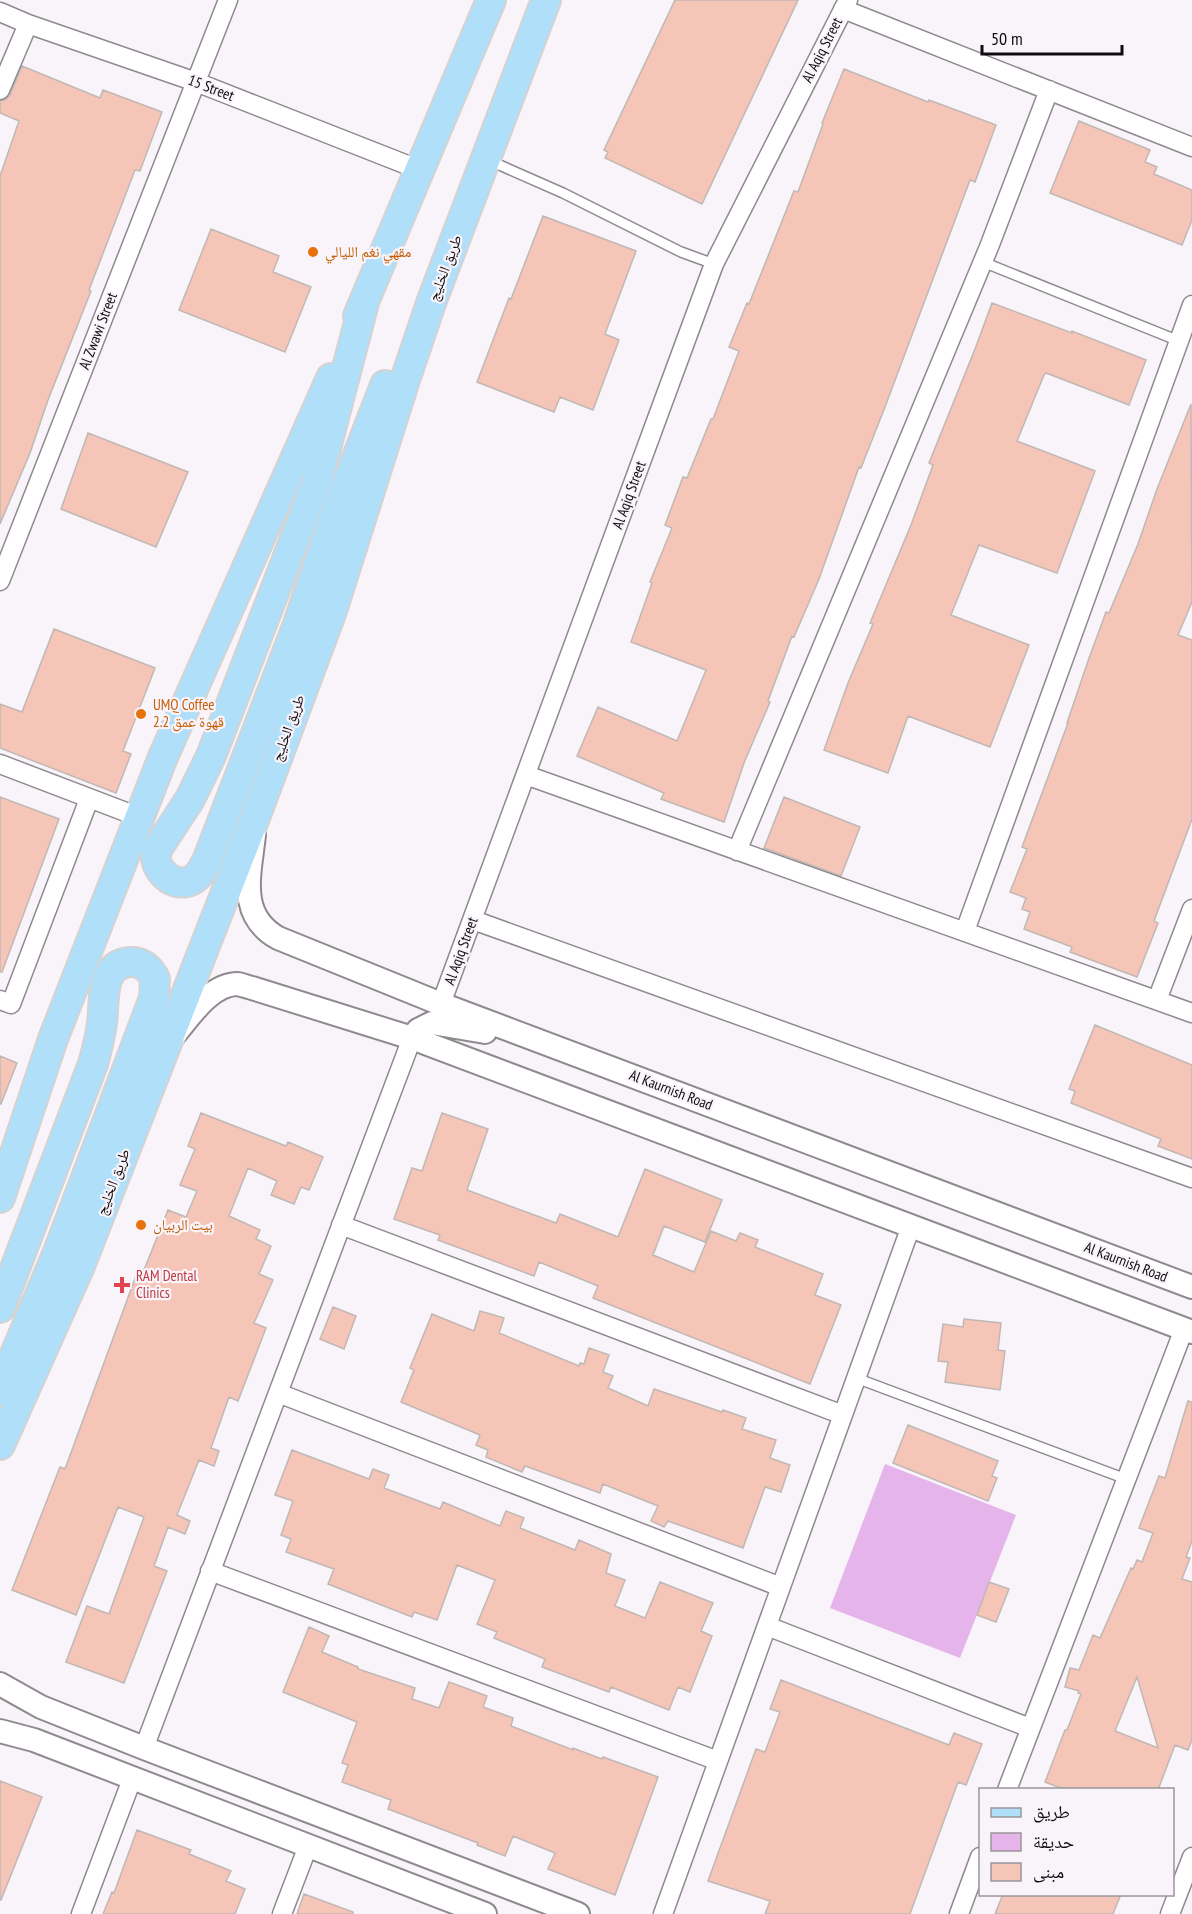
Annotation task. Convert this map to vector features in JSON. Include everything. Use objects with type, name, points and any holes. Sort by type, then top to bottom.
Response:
[{"type":"main road","points":[[0,1198],[53,1039],[163,757],[366,299],[490,0]]},
{"type":"main road","name":"طريق الخليج","points":[[0,1445],[80,1266],[256,815],[332,611],[404,383],[432,303],[546,0]]},
{"type":"main road","points":[[366,299],[318,479],[201,780],[156,850],[155,859],[161,872],[168,878],[177,881],[191,881],[207,861],[298,624],[338,508],[394,361],[462,225]]},
{"type":"main road","points":[[0,1308],[93,1064],[108,976],[114,968],[121,964],[136,962],[144,965],[155,979],[154,998],[58,1252],[0,1390]]},
{"type":"street","name":"Al Zwawi Street","points":[[0,581],[228,0]]},
{"type":"street","points":[[846,4],[1049,90],[1192,147]]},
{"type":"street","name":"Al Aqiq Street","points":[[441,1004],[714,264],[846,4]]},
{"type":"street","name":"15 Street","points":[[0,12],[28,24],[196,82],[420,170]]},
{"type":"street","points":[[0,90],[28,24]]},
{"type":"street","points":[[737,850],[983,262],[1049,90]]},
{"type":"street","points":[[964,932],[1192,305]]},
{"type":"street","points":[[0,764],[139,817]]},
{"type":"street","points":[[526,775],[1192,1013]]},
{"type":"street","points":[[0,1000],[11,1004],[89,799]]},
{"type":"street","name":"Al Kaurnish Road","points":[[256,815],[248,896],[255,917],[267,932],[278,938],[441,1004],[1192,1287]]},
{"type":"street","points":[[1157,1000],[1192,909]]},
{"type":"street","points":[[472,920],[1192,1178]]},
{"type":"street","points":[[167,1043],[207,998],[228,986],[238,984],[412,1038],[1089,1293],[1189,1327],[1126,1479],[1008,1788]]},
{"type":"street","points":[[144,1748],[412,1038],[418,1030],[432,1023],[468,1028],[566,1050]]},
{"type":"street","points":[[341,1225],[843,1415]]},
{"type":"street","points":[[663,1914],[911,1226]]},
{"type":"street","points":[[278,1393],[781,1587]]},
{"type":"street","points":[[210,1571],[718,1761]]},
{"type":"street","points":[[767,1626],[1030,1728]]},
{"type":"street","points":[[0,1685],[41,1707],[144,1748],[578,1914]]},
{"type":"street","points":[[0,1731],[34,1740],[485,1914]]},
{"type":"street","points":[[81,1914],[132,1779]]},
{"type":"street","points":[[282,1914],[308,1846]]},
{"type":"street","points":[[1170,1914],[1192,1857]]},
{"type":"street","points":[[959,1914],[979,1862]]},
{"type":"lane","points":[[486,160],[563,193],[681,252],[714,264]]},
{"type":"lane","points":[[983,262],[1179,341]]},
{"type":"lane","points":[[856,1378],[1126,1479]]},
{"type":"green space","points":[[885,1464],[1016,1515],[960,1658],[830,1608]]},
{"type":"building","points":[[675,0],[798,0],[702,204],[605,158],[608,152],[604,150]]},
{"type":"building","points":[[22,66],[100,98],[103,90],[162,112],[140,171],[135,170],[30,453],[0,524],[0,176],[19,121],[0,113],[0,101],[10,95]]},
{"type":"building","points":[[844,69],[928,102],[929,100],[996,125],[975,182],[970,180],[885,407],[861,468],[859,467],[819,579],[794,637],[792,636],[768,701],[770,702],[744,763],[724,822],[661,799],[664,793],[577,756],[598,707],[677,741],[706,670],[631,642],[652,583],[650,582],[672,528],[665,525],[683,477],[687,478],[711,419],[713,419],[739,351],[729,347],[747,303],[749,304],[794,191],[798,192]]},
{"type":"building","points":[[1079,121],[1150,150],[1145,162],[1157,167],[1154,174],[1192,190],[1192,220],[1182,245],[1050,193]]},
{"type":"building","points":[[543,216],[636,251],[605,334],[619,340],[593,410],[560,397],[554,412],[477,382]]},
{"type":"building","points":[[211,229],[279,256],[273,272],[311,287],[285,352],[179,310]]},
{"type":"building","points":[[992,303],[1146,360],[1129,405],[1046,373],[1044,375],[1017,441],[1095,471],[1057,573],[979,545],[951,615],[1029,645],[990,747],[908,716],[888,773],[824,750],[848,683],[873,624],[870,623],[933,465],[929,463]]},
{"type":"building","points":[[1191,404],[1192,602],[1178,635],[1192,640],[1192,819],[1154,921],[1158,923],[1137,977],[1070,952],[1072,947],[1024,929],[1030,912],[1022,909],[1026,898],[1010,892],[1027,849],[1022,847],[1106,612],[1109,613],[1138,544]]},
{"type":"building","points":[[88,433],[188,472],[156,547],[61,509]]},
{"type":"building","points":[[54,629],[155,668],[123,751],[131,754],[116,793],[0,748],[0,704],[22,712]]},
{"type":"building","points":[[0,797],[59,819],[2,972],[0,972]]},
{"type":"building","points":[[784,797],[860,827],[841,876],[764,848]]},
{"type":"building","points":[[1095,1025],[1192,1065],[1192,1159],[1158,1146],[1161,1139],[1071,1103],[1075,1091],[1069,1089]]},
{"type":"building","points":[[0,1056],[17,1063],[1,1104],[0,1104]]},
{"type":"building","points":[[201,1113],[286,1146],[288,1142],[323,1157],[309,1190],[301,1187],[294,1204],[271,1195],[277,1181],[248,1168],[229,1216],[260,1230],[256,1239],[271,1246],[259,1274],[273,1280],[254,1323],[266,1328],[238,1401],[229,1397],[211,1448],[219,1451],[214,1466],[199,1460],[177,1515],[190,1521],[185,1534],[168,1527],[154,1566],[167,1571],[124,1683],[66,1662],[87,1606],[109,1614],[144,1517],[118,1507],[76,1615],[12,1590],[60,1467],[65,1469],[137,1273],[142,1275],[168,1210],[186,1217],[197,1191],[180,1185],[195,1149],[188,1146]]},
{"type":"building","points":[[442,1113],[488,1129],[467,1190],[556,1223],[560,1214],[618,1237],[645,1169],[722,1200],[705,1242],[664,1226],[653,1255],[694,1272],[711,1231],[736,1241],[740,1233],[758,1240],[755,1247],[823,1274],[815,1295],[841,1305],[810,1384],[593,1298],[598,1286],[539,1262],[534,1276],[438,1240],[440,1235],[394,1219],[412,1168],[422,1171]]},
{"type":"building","points":[[333,1307],[356,1316],[344,1349],[320,1339]]},
{"type":"building","points":[[480,1311],[504,1318],[499,1333],[579,1366],[580,1363],[584,1364],[589,1348],[609,1355],[603,1372],[613,1376],[608,1388],[648,1406],[654,1389],[746,1418],[742,1429],[776,1440],[770,1458],[790,1465],[781,1492],[765,1487],[743,1548],[668,1521],[664,1527],[651,1521],[658,1506],[603,1484],[600,1493],[525,1466],[522,1472],[486,1457],[488,1450],[476,1445],[480,1435],[401,1402],[414,1370],[410,1368],[432,1314],[474,1331]]},
{"type":"building","points":[[964,1319],[1001,1323],[998,1350],[1005,1351],[1000,1390],[945,1382],[948,1362],[938,1361],[943,1324],[963,1327]]},
{"type":"building","points":[[1188,1401],[1192,1402],[1192,1541],[1186,1557],[1190,1558],[1182,1579],[1192,1582],[1192,1740],[1188,1750],[1175,1745],[1159,1788],[1061,1788],[1045,1782],[1081,1694],[1078,1693],[1079,1691],[1065,1687],[1070,1668],[1079,1670],[1093,1635],[1100,1638],[1131,1568],[1133,1569],[1137,1560],[1142,1562],[1153,1533],[1139,1528],[1159,1476],[1165,1478]],"holes":[[[1137,1677],[1158,1748],[1115,1731]]]},
{"type":"building","points":[[908,1425],[998,1461],[992,1476],[997,1478],[988,1501],[893,1463]]},
{"type":"building","points":[[292,1450],[369,1479],[373,1469],[389,1475],[384,1488],[440,1509],[443,1502],[500,1526],[506,1511],[524,1518],[520,1528],[575,1550],[579,1540],[611,1554],[606,1573],[625,1580],[615,1606],[645,1618],[660,1582],[713,1603],[701,1631],[712,1636],[690,1692],[678,1687],[669,1710],[611,1687],[609,1692],[542,1667],[545,1659],[494,1638],[497,1632],[477,1624],[495,1580],[457,1565],[437,1620],[414,1612],[412,1617],[328,1584],[334,1569],[286,1552],[291,1539],[281,1535],[293,1501],[275,1495]]},
{"type":"building","points":[[989,1582],[1009,1589],[996,1622],[977,1615]]},
{"type":"building","points":[[309,1627],[329,1636],[322,1652],[358,1667],[358,1669],[415,1688],[412,1699],[439,1708],[449,1682],[487,1696],[483,1707],[513,1718],[511,1726],[573,1750],[573,1748],[602,1759],[603,1757],[658,1777],[615,1895],[548,1869],[555,1853],[513,1836],[505,1856],[477,1845],[478,1843],[388,1809],[391,1800],[342,1782],[348,1765],[342,1763],[357,1722],[283,1692]]},
{"type":"building","points":[[781,1680],[949,1745],[954,1733],[982,1744],[966,1785],[958,1782],[910,1914],[765,1914],[770,1901],[708,1881],[756,1749],[765,1752],[780,1712],[770,1709]]},
{"type":"building","points":[[0,1781],[42,1797],[1,1900],[0,1900]]},
{"type":"building","points":[[137,1830],[191,1850],[189,1854],[231,1871],[226,1881],[245,1889],[235,1914],[103,1914],[112,1892],[114,1893]]},
{"type":"building","points":[[304,1894],[353,1912],[353,1914],[297,1914]]},
{"type":"building","points":[[1002,1896],[1120,1896],[1113,1914],[995,1914]]},
{"type":"place","name":"مقهي نغم الليالي","points":[[313,252]]},
{"type":"place","name":"UMQ Coffee 2.2 قهوة عمق","points":[[141,714]]},
{"type":"place","name":"بيت الربيان","points":[[141,1225]]},
{"type":"place","name":"RAM Dental Clinics","points":[[122,1285]]}]
